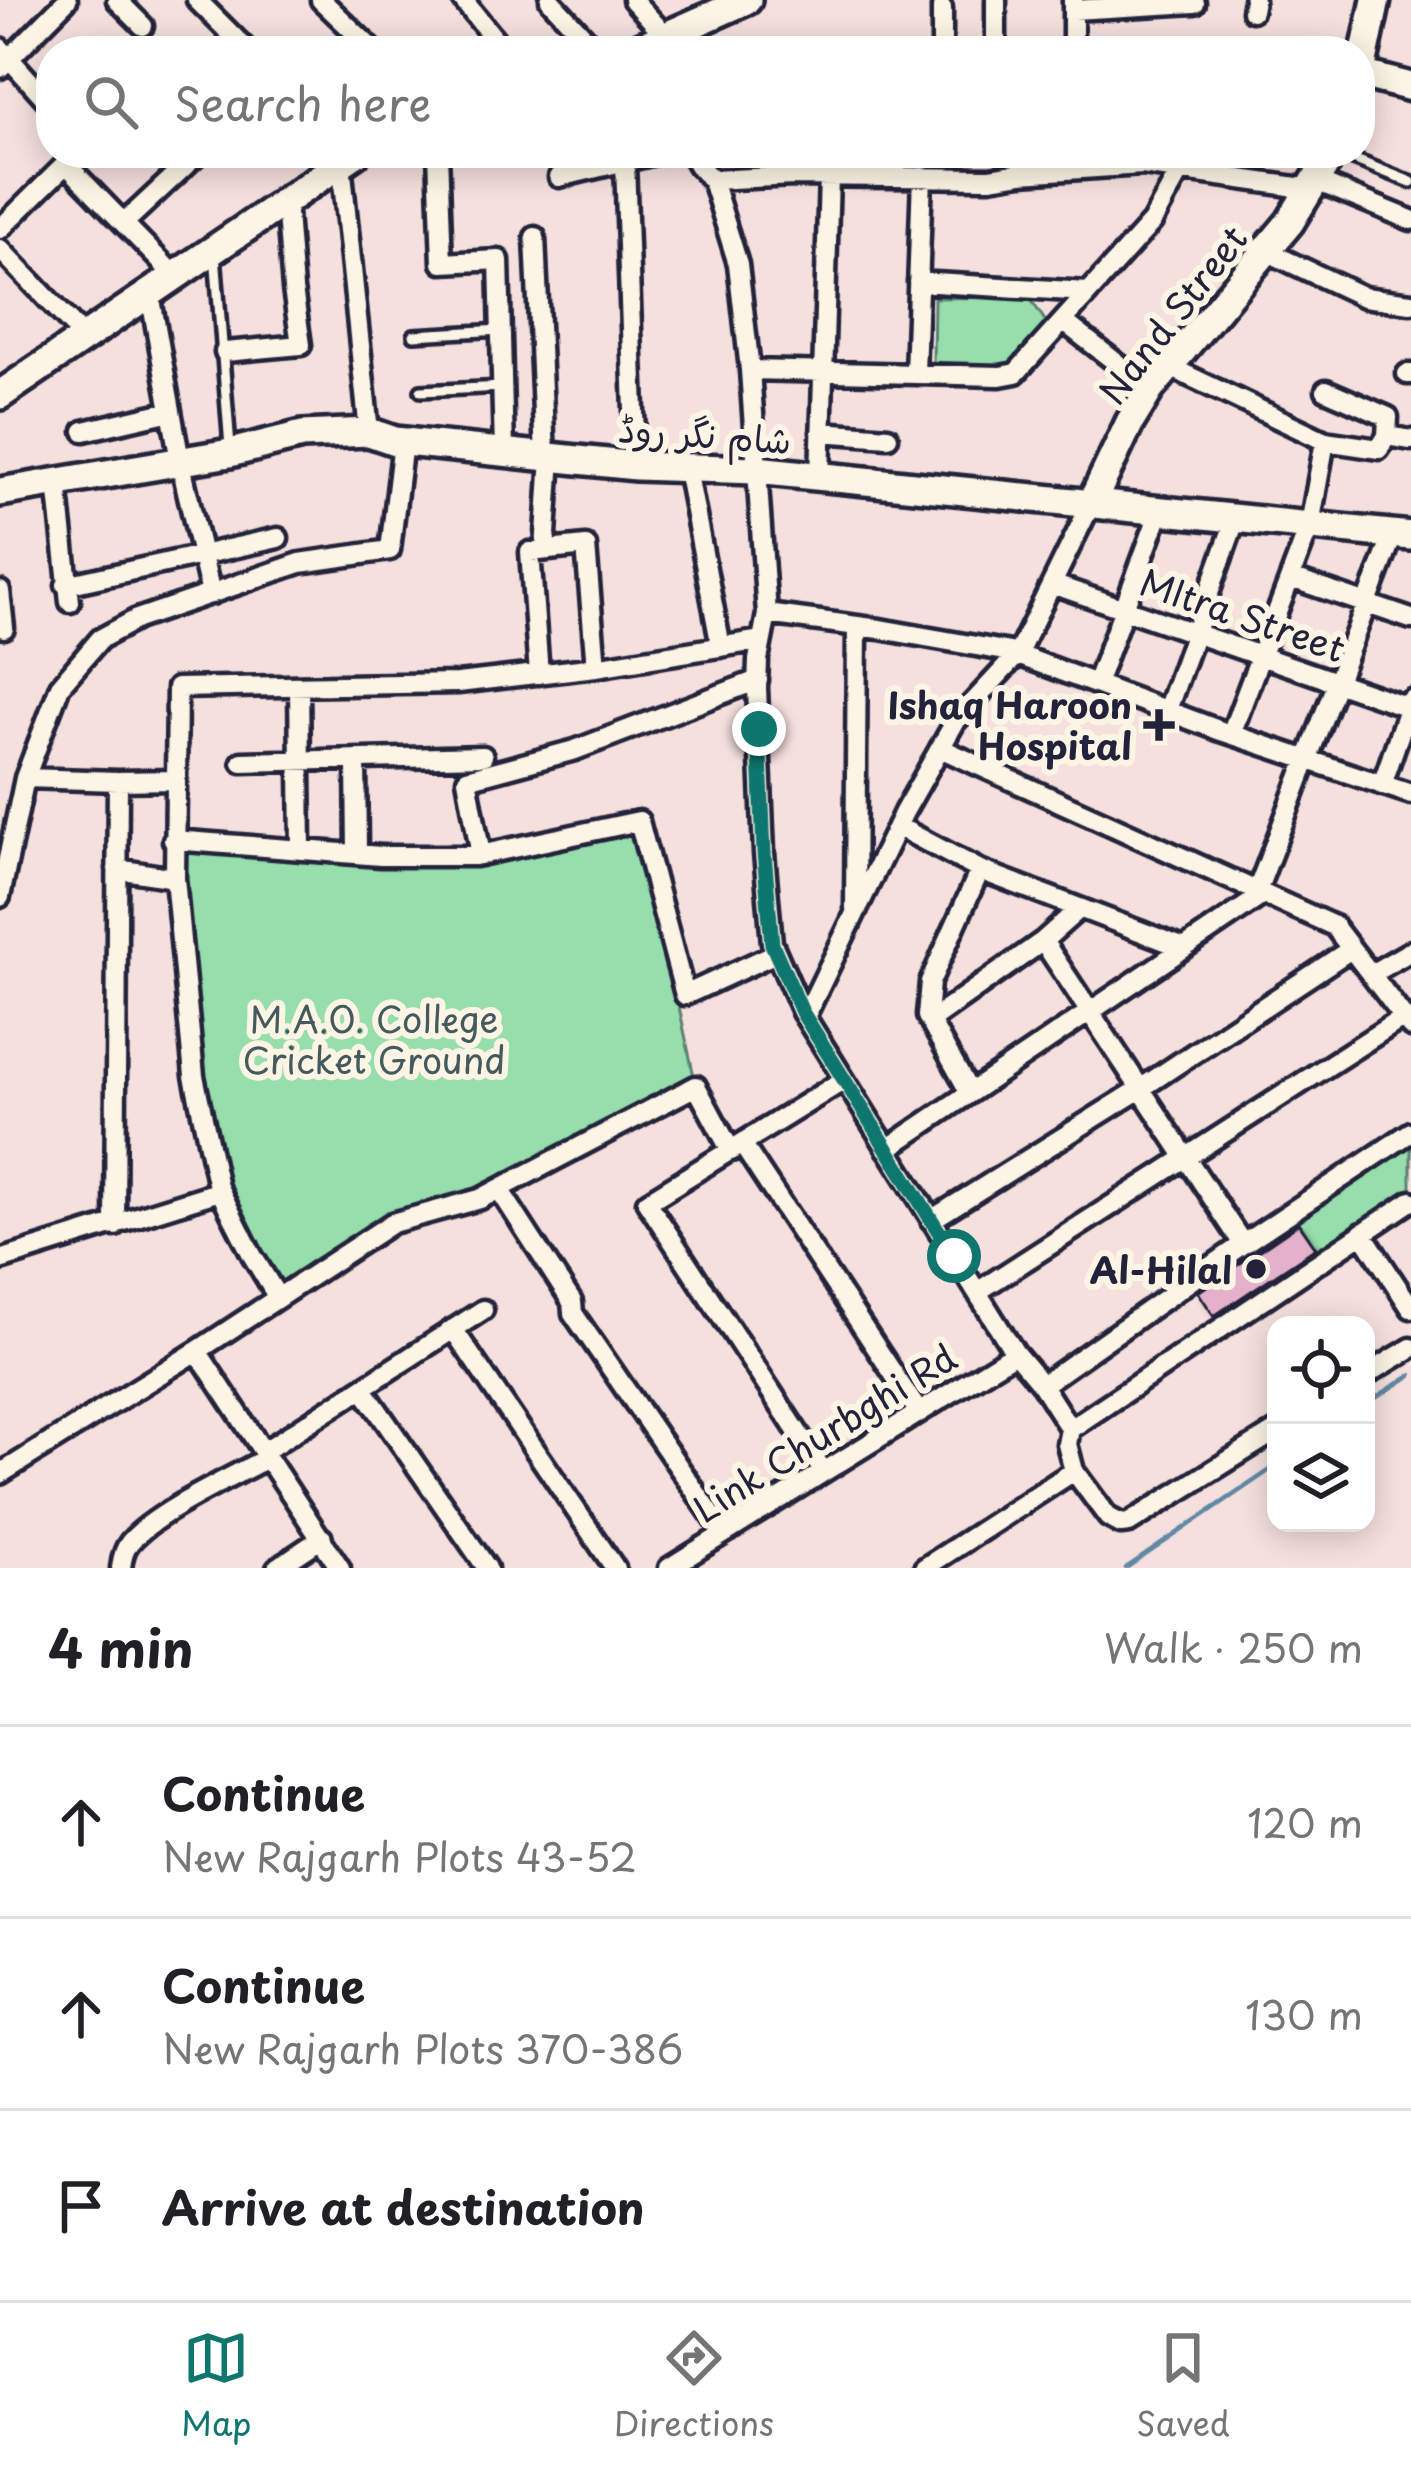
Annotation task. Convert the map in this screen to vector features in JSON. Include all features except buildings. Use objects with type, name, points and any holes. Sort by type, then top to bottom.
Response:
[{"type":"main road","points":[[665,35],[747,0]]},
{"type":"main road","points":[[1368,36],[1376,0]]},
{"type":"main road","points":[[1375,79],[1411,87]]},
{"type":"main road","points":[[2,391],[334,168]]},
{"type":"main road","name":"Nand Street","points":[[1091,504],[1150,389],[1290,222],[1325,168]]},
{"type":"main road","name":"شام نگر روڈ","points":[[0,492],[302,435],[369,432],[403,442],[637,466],[756,470],[1402,535]]},
{"type":"street","points":[[117,0],[143,26]]},
{"type":"street","points":[[197,0],[233,36]]},
{"type":"street","points":[[320,0],[358,36]]},
{"type":"street","points":[[463,0],[492,36]]},
{"type":"street","points":[[550,0],[584,36]]},
{"type":"street","points":[[633,0],[665,35]]},
{"type":"street","points":[[996,0],[996,36]]},
{"type":"street","points":[[36,90],[3,58],[64,1]]},
{"type":"street","points":[[1073,36],[1073,5],[1196,3]]},
{"type":"street","points":[[942,8],[942,36]]},
{"type":"street","points":[[0,229],[62,168]]},
{"type":"street","points":[[80,168],[175,276]]},
{"type":"street","points":[[124,223],[183,168]]},
{"type":"street","points":[[350,168],[369,432]]},
{"type":"street","points":[[439,168],[442,263],[499,260],[505,452]]},
{"type":"street","points":[[559,177],[601,168]]},
{"type":"street","points":[[625,168],[637,466]]},
{"type":"street","points":[[701,168],[712,180],[738,264],[750,370],[767,614],[758,680],[772,944],[805,1017],[1015,1353],[1070,1429]]},
{"type":"street","points":[[789,168],[793,176]]},
{"type":"street","points":[[865,175],[866,168]]},
{"type":"street","points":[[712,180],[865,175],[990,178],[1010,168]]},
{"type":"street","points":[[1161,168],[1313,185],[1411,220]]},
{"type":"street","points":[[750,370],[1016,373],[1152,222],[1180,171]]},
{"type":"street","points":[[820,478],[829,176]]},
{"type":"street","points":[[915,374],[922,177]]},
{"type":"street","points":[[225,352],[301,345],[286,201]]},
{"type":"street","points":[[535,237],[548,456],[545,550]]},
{"type":"street","points":[[0,249],[84,338]]},
{"type":"street","points":[[1266,250],[1364,297],[1411,303]]},
{"type":"street","points":[[918,282],[1088,292]]},
{"type":"street","points":[[150,293],[211,594]]},
{"type":"street","points":[[1063,321],[1150,389]]},
{"type":"street","points":[[1168,366],[1325,441],[1379,449],[1387,436],[1388,417],[1326,390]]},
{"type":"street","points":[[84,431],[171,411]]},
{"type":"street","points":[[821,432],[888,437]]},
{"type":"street","points":[[1387,436],[1411,440]]},
{"type":"street","points":[[1231,734],[1310,525],[1325,441]]},
{"type":"street","points":[[0,897],[25,778],[60,686],[100,639],[137,619],[300,563],[390,550],[403,442]]},
{"type":"street","points":[[686,469],[721,647]]},
{"type":"street","points":[[57,483],[68,594],[278,538]]},
{"type":"street","name":"Nand Street","points":[[805,1017],[940,748],[955,722],[1017,655],[1091,504]]},
{"type":"street","points":[[1096,684],[1160,511]]},
{"type":"street","points":[[1167,710],[1236,518]]},
{"type":"street","points":[[887,1149],[1261,893],[1366,604],[1402,535]]},
{"type":"street","points":[[539,674],[530,552],[545,550],[586,546],[596,668]]},
{"type":"street","points":[[1291,578],[1411,619]]},
{"type":"street","name":"MItra Street","points":[[1052,584],[1410,705]]},
{"type":"street","points":[[0,591],[4,628]]},
{"type":"street","points":[[767,614],[1017,655],[1411,794]]},
{"type":"street","points":[[855,914],[856,626]]},
{"type":"street","points":[[278,1296],[220,1191],[194,1076],[173,840],[177,688],[458,683],[596,668],[762,640]]},
{"type":"street","points":[[481,855],[467,779],[575,750],[758,680]]},
{"type":"street","points":[[299,686],[301,850]]},
{"type":"street","points":[[1382,785],[1410,705]]},
{"type":"street","points":[[940,748],[1334,926],[1407,1022],[977,1292]]},
{"type":"street","points":[[242,762],[483,756]]},
{"type":"street","points":[[356,760],[357,854]]},
{"type":"street","points":[[25,778],[175,780]]},
{"type":"street","points":[[116,1226],[118,781]]},
{"type":"street","points":[[173,840],[357,854],[481,855],[639,821],[685,995],[776,953]]},
{"type":"street","points":[[897,826],[980,870],[1184,948]]},
{"type":"street","points":[[117,869],[175,878]]},
{"type":"street","points":[[970,1093],[927,1016],[930,982],[980,870]]},
{"type":"street","points":[[930,1021],[1043,941],[1078,910]]},
{"type":"street","points":[[1043,941],[1243,1244]]},
{"type":"street","points":[[932,1220],[1352,949]]},
{"type":"street","points":[[1371,974],[1411,951]]},
{"type":"street","points":[[823,1472],[647,1202],[844,1080]]},
{"type":"street","points":[[0,1474],[392,1223],[480,1199],[696,1086],[918,1412]]},
{"type":"street","points":[[1042,1385],[1411,1132]]},
{"type":"street","points":[[499,1189],[572,1302],[573,1313],[724,1533]]},
{"type":"street","points":[[0,1260],[220,1191]]},
{"type":"street","points":[[1267,1437],[1129,1523],[1120,1524],[1108,1517],[1074,1472],[1066,1444],[1070,1429],[1411,1201]]},
{"type":"street","points":[[1362,1233],[1411,1308]]},
{"type":"street","points":[[121,1568],[129,1542],[164,1516],[483,1310]]},
{"type":"street","points":[[453,1329],[615,1568]]},
{"type":"street","points":[[1375,1370],[1411,1348]]},
{"type":"street","points":[[197,1351],[340,1568]]},
{"type":"street","name":"Link Churbghi Rd","points":[[669,1568],[1015,1353]]},
{"type":"street","points":[[363,1389],[487,1568]]},
{"type":"street","points":[[924,1568],[1074,1472]]},
{"type":"street","points":[[277,1568],[322,1538]]},
{"type":"lane","points":[[1374,168],[1411,182]]},
{"type":"lane","points":[[214,249],[230,452]]},
{"type":"lane","points":[[414,334],[501,330]]},
{"type":"lane","points":[[421,391],[503,387]]},
{"type":"green space","points":[[1029,297],[1046,322],[1013,360],[997,367],[933,365],[934,298]]},
{"type":"green space","name":"M.A.O. College Cricket Ground","points":[[639,821],[696,1086],[480,1199],[392,1223],[277,1296],[220,1191],[194,1075],[173,840],[481,855]]},
{"type":"green space","points":[[1411,1131],[1411,1198],[1321,1256],[1292,1211]]},
{"type":"waterway","points":[[1375,1398],[1411,1375]]},
{"type":"waterway","points":[[1126,1568],[1267,1472]]},
{"type":"place","name":"Ishaq Haroon Hospital","points":[[1159,725]]},
{"type":"place","name":"Al-Hilal","points":[[1256,1269]]},
{"type":"route","points":[[759,729],[772,944],[802,1012],[954,1256]]}]
